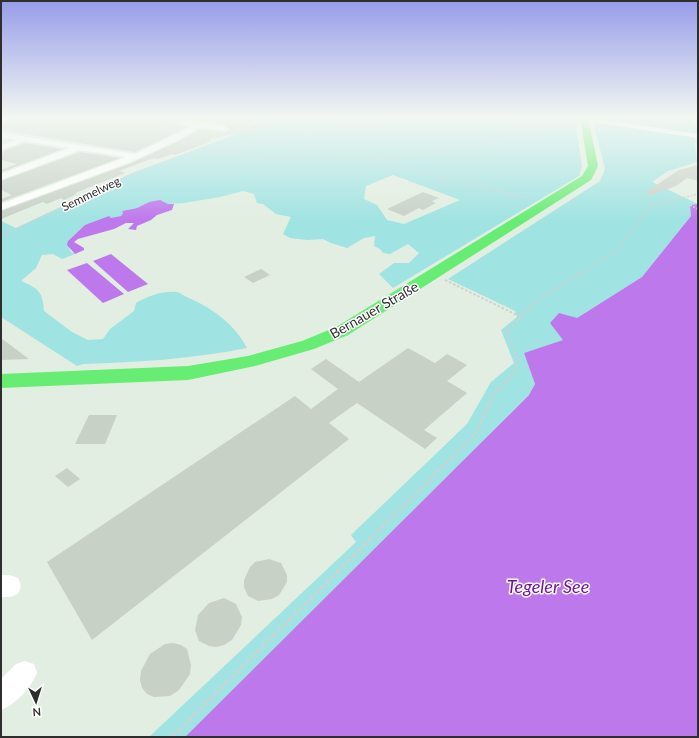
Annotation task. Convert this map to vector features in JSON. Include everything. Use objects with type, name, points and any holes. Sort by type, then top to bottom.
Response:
[{"type":"main road","name":"Bernauer Straße","points":[[1,381],[143,376],[207,370],[278,355],[342,331],[400,297],[587,178],[593,166],[589,151]]},
{"type":"street","points":[[1,177],[69,151]]},
{"type":"street","points":[[103,151],[135,156]]},
{"type":"street","points":[[1,207],[146,151]]},
{"type":"street","points":[[1,697],[25,673]]},
{"type":"path","points":[[193,152],[200,151]]},
{"type":"path","points":[[210,151],[242,155],[369,160],[425,157],[452,151]]},
{"type":"path","points":[[330,151],[533,200]]},
{"type":"path","points":[[367,151],[369,160]]},
{"type":"path","name":"Semmelweg","points":[[1,236],[134,174],[173,158],[193,152]]},
{"type":"path","points":[[172,737],[477,432],[492,398],[515,373],[518,361],[506,332],[536,301],[617,251],[649,206],[668,200],[698,194]]},
{"type":"path","points":[[690,205],[698,209]]},
{"type":"path","points":[[444,280],[521,317]]},
{"type":"shaded area","points":[[190,151],[580,151],[582,166],[579,176],[393,288],[379,274],[394,263],[409,263],[419,253],[408,244],[390,254],[383,253],[380,249],[374,246],[375,236],[364,238],[347,248],[323,239],[307,240],[290,238],[283,234],[291,217],[276,214],[263,204],[257,203],[254,194],[243,191],[220,197],[184,203],[167,204],[149,202],[137,208],[122,211],[123,213],[121,216],[85,225],[68,241],[70,251],[75,254],[62,259],[53,254],[42,255],[36,268],[21,281],[32,286],[41,295],[44,311],[72,332],[88,340],[103,339],[110,329],[134,311],[136,303],[155,294],[177,292],[200,303],[224,319],[237,332],[247,348],[186,357],[145,361],[83,364],[77,366],[1,317],[1,221],[16,228],[132,173]],"holes":[[[393,175],[460,200],[404,224],[387,220],[377,205],[364,199],[366,186]]]},
{"type":"shaded area","points":[[601,151],[696,151],[697,162],[668,171],[652,182],[698,204],[691,205],[691,216],[642,277],[577,318],[564,340],[524,353],[535,384],[529,395],[185,737],[149,737],[356,542],[351,535],[467,424],[491,382],[514,363],[501,330],[517,317],[515,311],[448,279],[600,181],[605,169]]},
{"type":"water","points":[[160,200],[168,204],[174,204],[172,210],[157,215],[151,220],[137,226],[136,230],[128,229],[134,223],[126,223],[114,229],[78,239],[74,242],[84,248],[84,250],[75,254],[67,245],[68,241],[85,225],[109,216],[111,218],[121,216],[123,213],[122,211],[137,208],[149,202]]},
{"type":"water","name":"Tegeler See","points":[[698,204],[698,737],[185,737],[529,395],[535,384],[524,353],[563,340],[550,323],[559,313],[577,318],[642,277],[691,216],[690,205]]},
{"type":"water","points":[[111,254],[148,284],[128,292],[93,261]]},
{"type":"water","points":[[87,263],[124,294],[103,303],[67,270]]},
{"type":"building","points":[[4,151],[56,151],[1,172],[1,170],[17,164],[1,160],[1,154]]},
{"type":"building","points":[[156,151],[184,151],[158,159],[154,158],[119,171],[125,173],[75,193],[77,194],[64,200],[61,198],[47,204],[43,202],[1,219],[1,211],[129,164]]},
{"type":"building","points":[[80,152],[120,158],[1,202],[1,199],[12,195],[1,190],[1,181]]},
{"type":"building","points":[[698,165],[698,181],[687,178],[676,186],[649,196],[646,192],[679,170]]},
{"type":"building","points":[[423,192],[439,198],[432,201],[436,203],[423,210],[419,208],[404,216],[387,209]]},
{"type":"building","points":[[261,269],[270,275],[253,283],[244,277]]},
{"type":"building","points":[[1,338],[29,359],[1,360]]},
{"type":"building","points":[[408,348],[435,363],[447,354],[467,365],[447,381],[467,393],[424,430],[437,438],[425,449],[357,403],[329,423],[349,439],[92,640],[47,562],[295,396],[311,409],[338,389],[311,369],[326,359],[359,382]]},
{"type":"building","points":[[89,415],[117,415],[105,444],[75,444]]},
{"type":"building","points":[[67,468],[80,479],[68,487],[55,476]]},
{"type":"building","points":[[269,559],[281,563],[287,575],[287,582],[279,595],[272,599],[258,601],[248,596],[244,587],[244,580],[250,567],[255,562]]},
{"type":"building","points":[[224,598],[236,604],[242,617],[241,625],[232,640],[224,645],[216,647],[209,646],[199,641],[195,630],[198,615],[209,603]]},
{"type":"building","points":[[173,643],[181,645],[187,649],[191,665],[190,674],[179,690],[170,696],[154,697],[147,694],[142,688],[140,680],[141,671],[150,654],[165,644]]}]
